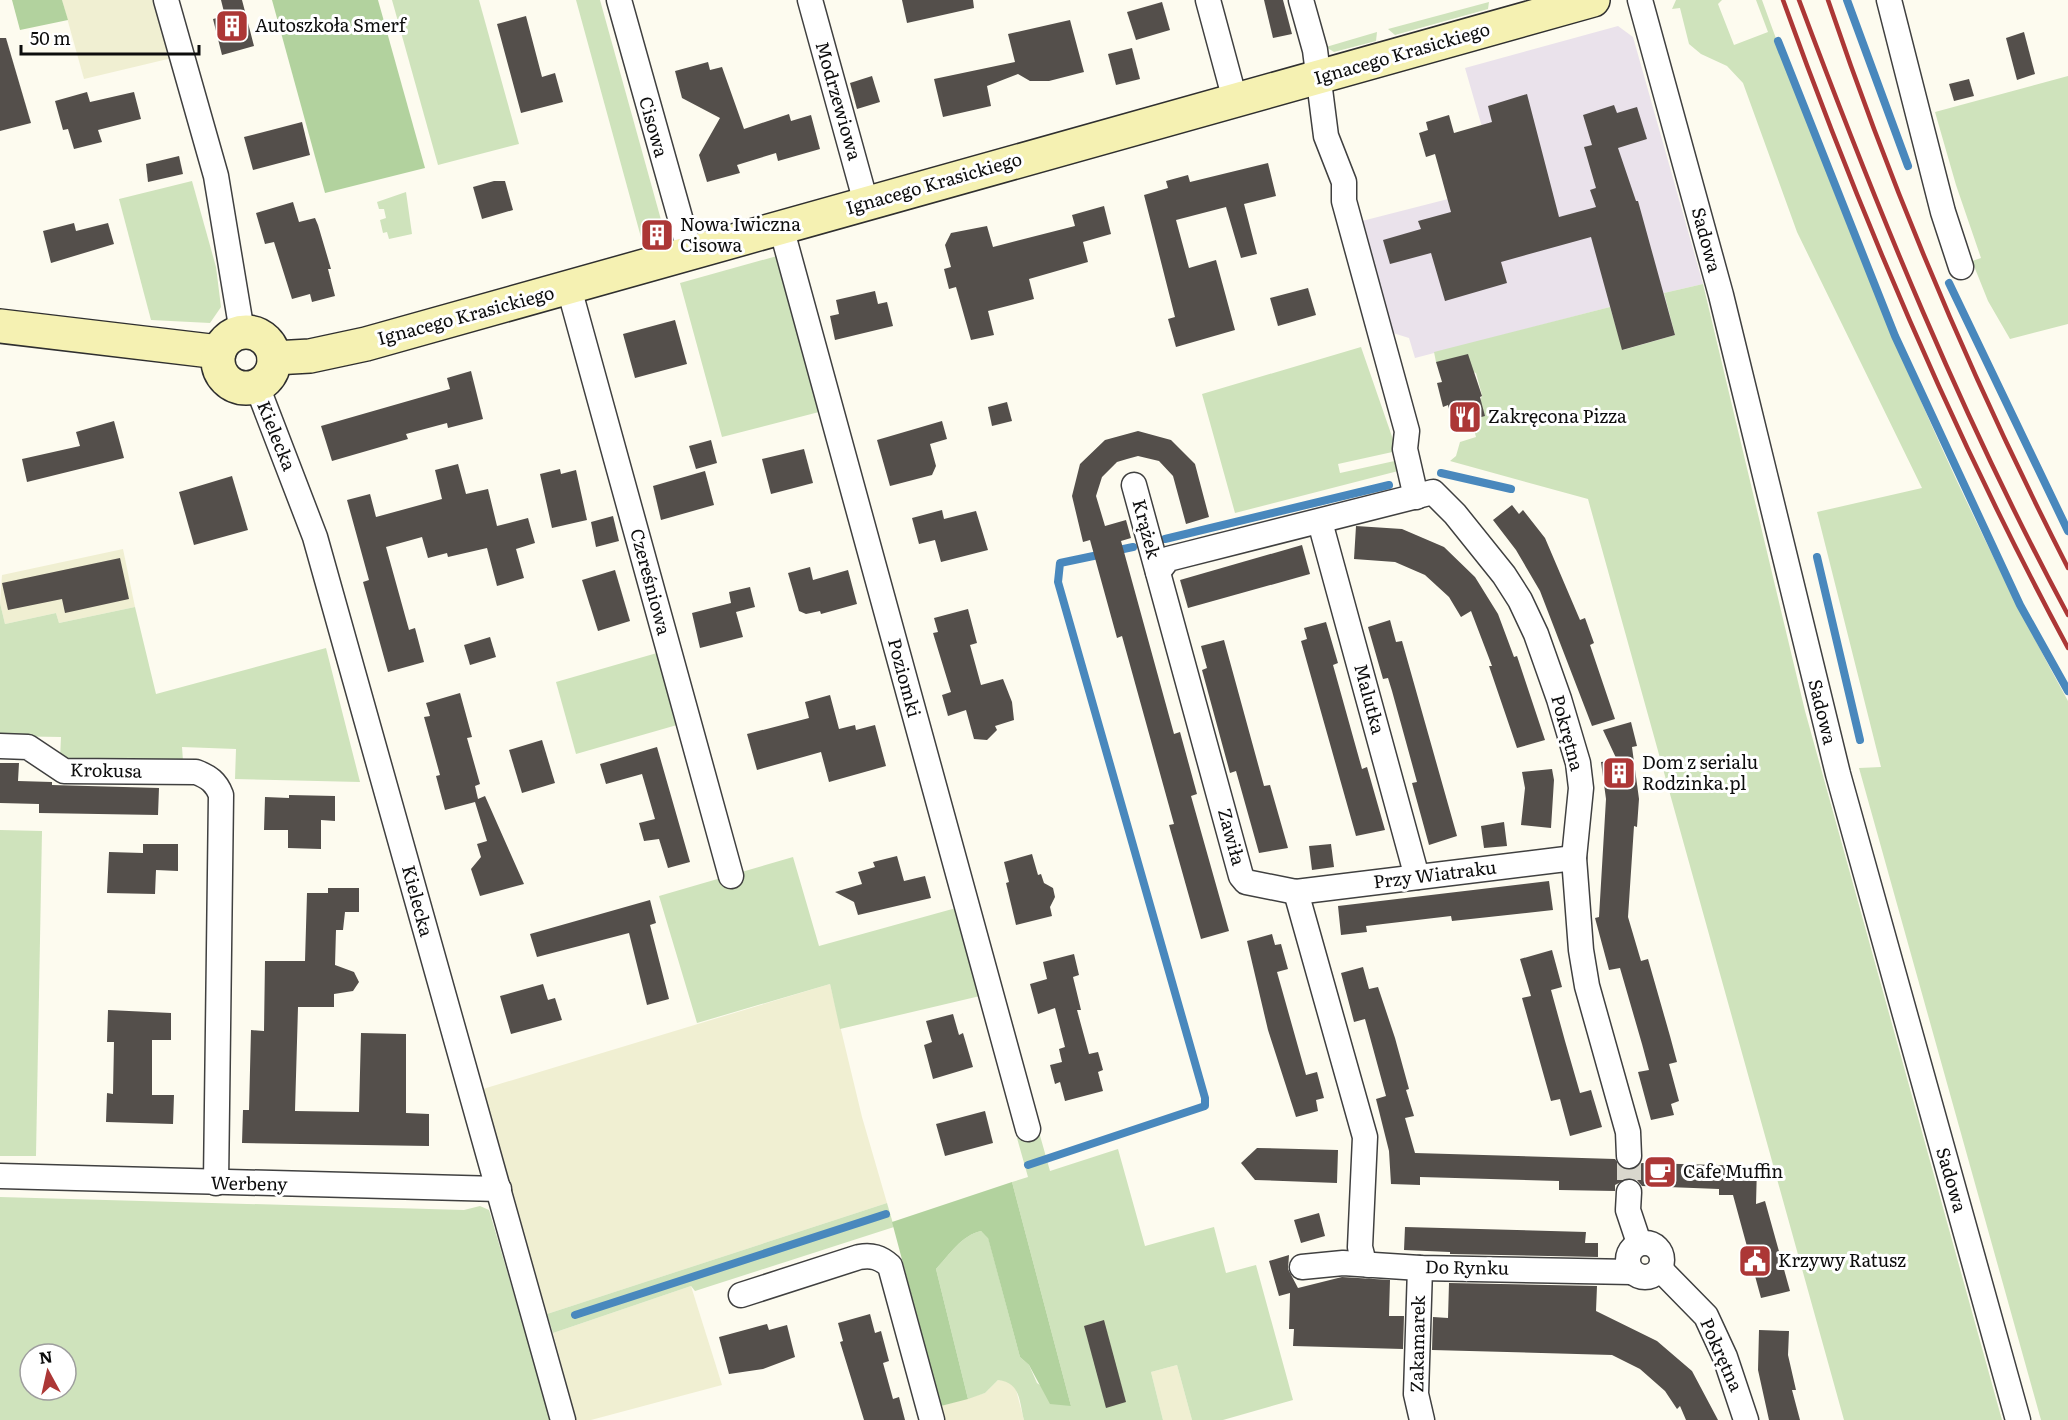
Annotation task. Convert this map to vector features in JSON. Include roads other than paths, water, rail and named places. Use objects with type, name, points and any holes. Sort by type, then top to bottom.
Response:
[{"type":"street","points":[[0,326],[230,342],[261,336],[268,342],[274,358],[272,372],[257,386],[238,388],[229,383],[218,366],[230,342],[216,176],[166,0]]},
{"type":"street","name":"Cisowa","points":[[619,0],[690,253]]},
{"type":"street","name":"Modrzewiowa","points":[[810,0],[866,203]]},
{"type":"street","points":[[1208,0],[1235,100]]},
{"type":"street","points":[[1158,572],[1168,559],[1424,495],[1405,449],[1407,431],[1344,201],[1344,182],[1326,136],[1315,50],[1301,0]]},
{"type":"street","name":"Ignacego Krasickiego","points":[[274,358],[296,358],[335,352],[1593,0]]},
{"type":"street","name":"Sadowa","points":[[1640,0],[1721,295],[1838,774],[2018,1420]]},
{"type":"street","points":[[1889,0],[1943,212],[1961,267]]},
{"type":"street","name":"Poziomki","points":[[781,226],[1028,1129]]},
{"type":"street","name":"Czereśniowa","points":[[569,288],[731,876]]},
{"type":"street","name":"Kielecka","points":[[257,386],[315,537],[563,1420]]},
{"type":"street","name":"Krążek","points":[[1134,485],[1158,572]]},
{"type":"street","name":"Pokrętna","points":[[1424,495],[1455,514],[1504,575],[1536,634],[1578,763],[1581,788],[1574,858],[1581,950],[1587,986],[1625,1121],[1629,1156]]},
{"type":"street","name":"Malutka","points":[[1320,522],[1417,877]]},
{"type":"street","name":"Zawiła","points":[[1158,572],[1241,876],[1245,882],[1252,885],[1296,892]]},
{"type":"street","name":"Krokusa","points":[[0,746],[28,747],[64,771],[196,772],[214,781],[221,795],[216,1183]]},
{"type":"street","name":"Przy Wiatraku","points":[[1296,892],[1574,858]]},
{"type":"street","points":[[1296,892],[1365,1137],[1360,1247],[1363,1259],[1369,1265]]},
{"type":"street","name":"Werbeny","points":[[0,1176],[499,1189]]},
{"type":"street","points":[[1629,1192],[1628,1210],[1639,1243],[1629,1253],[1627,1260],[1632,1272],[1645,1277],[1653,1275],[1660,1269]]},
{"type":"street","name":"Pokrętna","points":[[1639,1243],[1655,1245],[1661,1252],[1663,1261],[1660,1269],[1706,1316],[1729,1365],[1746,1420]]},
{"type":"street","points":[[741,1295],[858,1257],[876,1256],[883,1259],[890,1266],[932,1420]]},
{"type":"street","name":"Do Rynku","points":[[1302,1267],[1343,1263],[1420,1268],[1632,1272]]},
{"type":"street","name":"Zakamarek","points":[[1420,1268],[1416,1394],[1422,1420]]},
{"type":"waterway","points":[[1847,0],[1908,166]]},
{"type":"waterway","points":[[1778,41],[1895,336],[2020,605],[2068,691]]},
{"type":"waterway","points":[[1949,283],[2068,531]]},
{"type":"waterway","points":[[1441,473],[1511,489]]},
{"type":"waterway","points":[[1165,539],[1389,485]]},
{"type":"waterway","points":[[1114,551],[1133,547]]},
{"type":"waterway","points":[[1028,1165],[1205,1106],[1205,1098],[1058,582],[1060,563],[1103,554]]},
{"type":"waterway","points":[[1817,557],[1860,740]]},
{"type":"waterway","points":[[575,1315],[886,1214]]},
{"type":"tunnel","points":[[1629,1156],[1629,1192]]},
{"type":"railway","points":[[1783,0],[1846,166],[1914,329],[1987,490],[2068,648]]},
{"type":"railway","points":[[1799,0],[1859,157],[1923,312],[1992,465],[2068,615]]},
{"type":"railway","points":[[1828,0],[1908,217],[1968,359],[2068,568]]},
{"type":"place","name":"Autoszkoła Smerf","points":[[232,26]]},
{"type":"place","name":"Nowa Iwiczna Cisowa","points":[[657,235]]},
{"type":"place","name":"Zakręcona Pizza","points":[[1465,417]]},
{"type":"place","name":"Dom z serialu Rodzinka.pl","points":[[1619,773]]},
{"type":"place","name":"Cafe Muffin","points":[[1660,1172]]},
{"type":"place","name":"Krzywy Ratusz","points":[[1755,1261]]}]
